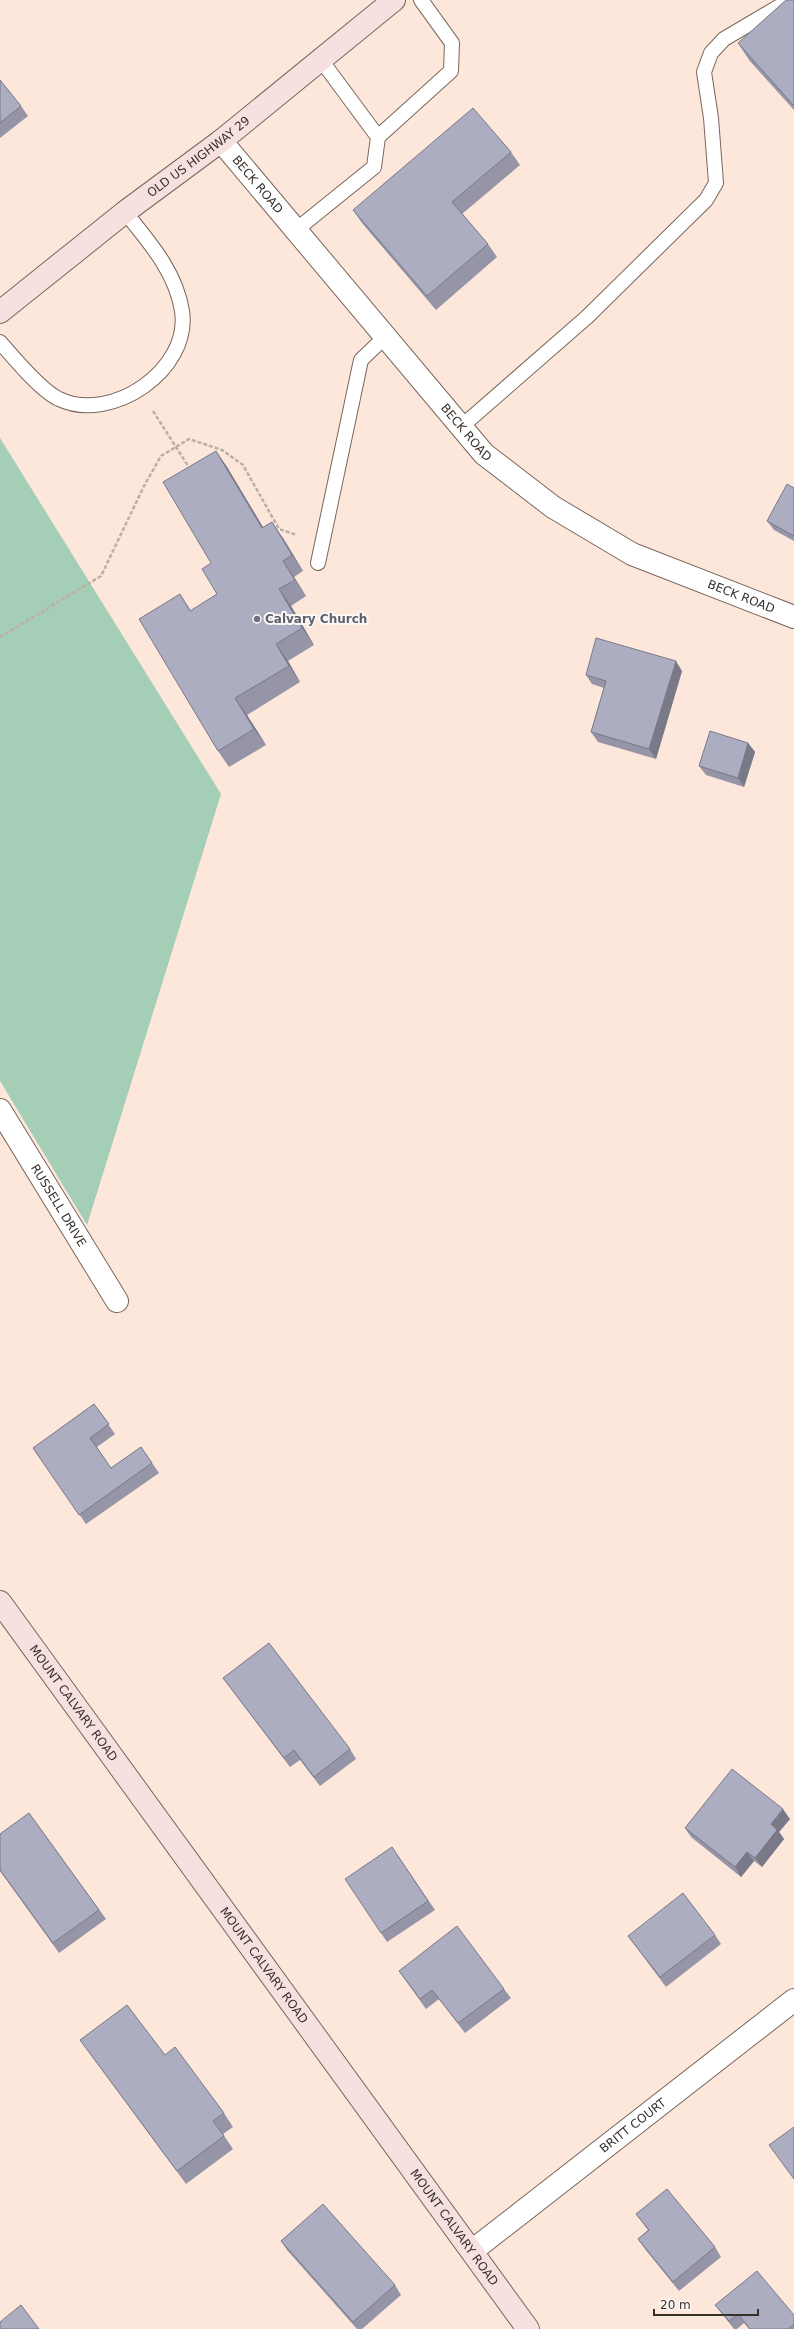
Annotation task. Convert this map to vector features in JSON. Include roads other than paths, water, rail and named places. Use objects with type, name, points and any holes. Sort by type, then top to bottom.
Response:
[{"type":"street","name":"OLD US HIGHWAY 29","points":[[0,312],[126,212],[221,141],[394,0]]},
{"type":"street","name":"BECK ROAD","points":[[221,141],[484,454],[553,507],[632,554],[794,617]]},
{"type":"street","name":"RUSSELL DRIVE","points":[[0,1110],[117,1301]]},
{"type":"street","name":"MOUNT CALVARY ROAD","points":[[0,1602],[528,2329]]},
{"type":"street","name":"BRITT COURT","points":[[472,2251],[794,2000]]},
{"type":"lane","points":[[296,230],[374,167],[378,137],[451,71],[452,43],[421,0]]},
{"type":"lane","points":[[461,427],[587,317],[706,200],[716,183],[711,118],[704,72],[711,52],[724,39],[790,0]]},
{"type":"lane","points":[[321,60],[378,137]]},
{"type":"lane","points":[[0,342],[28,374],[58,399],[89,406],[114,401],[139,388],[162,371],[173,357],[181,334],[182,312],[176,288],[157,252],[126,212]]},
{"type":"lane","points":[[318,563],[361,360],[385,337]]},
{"type":"place","name":"Calvary Church","points":[[257,619]]}]
